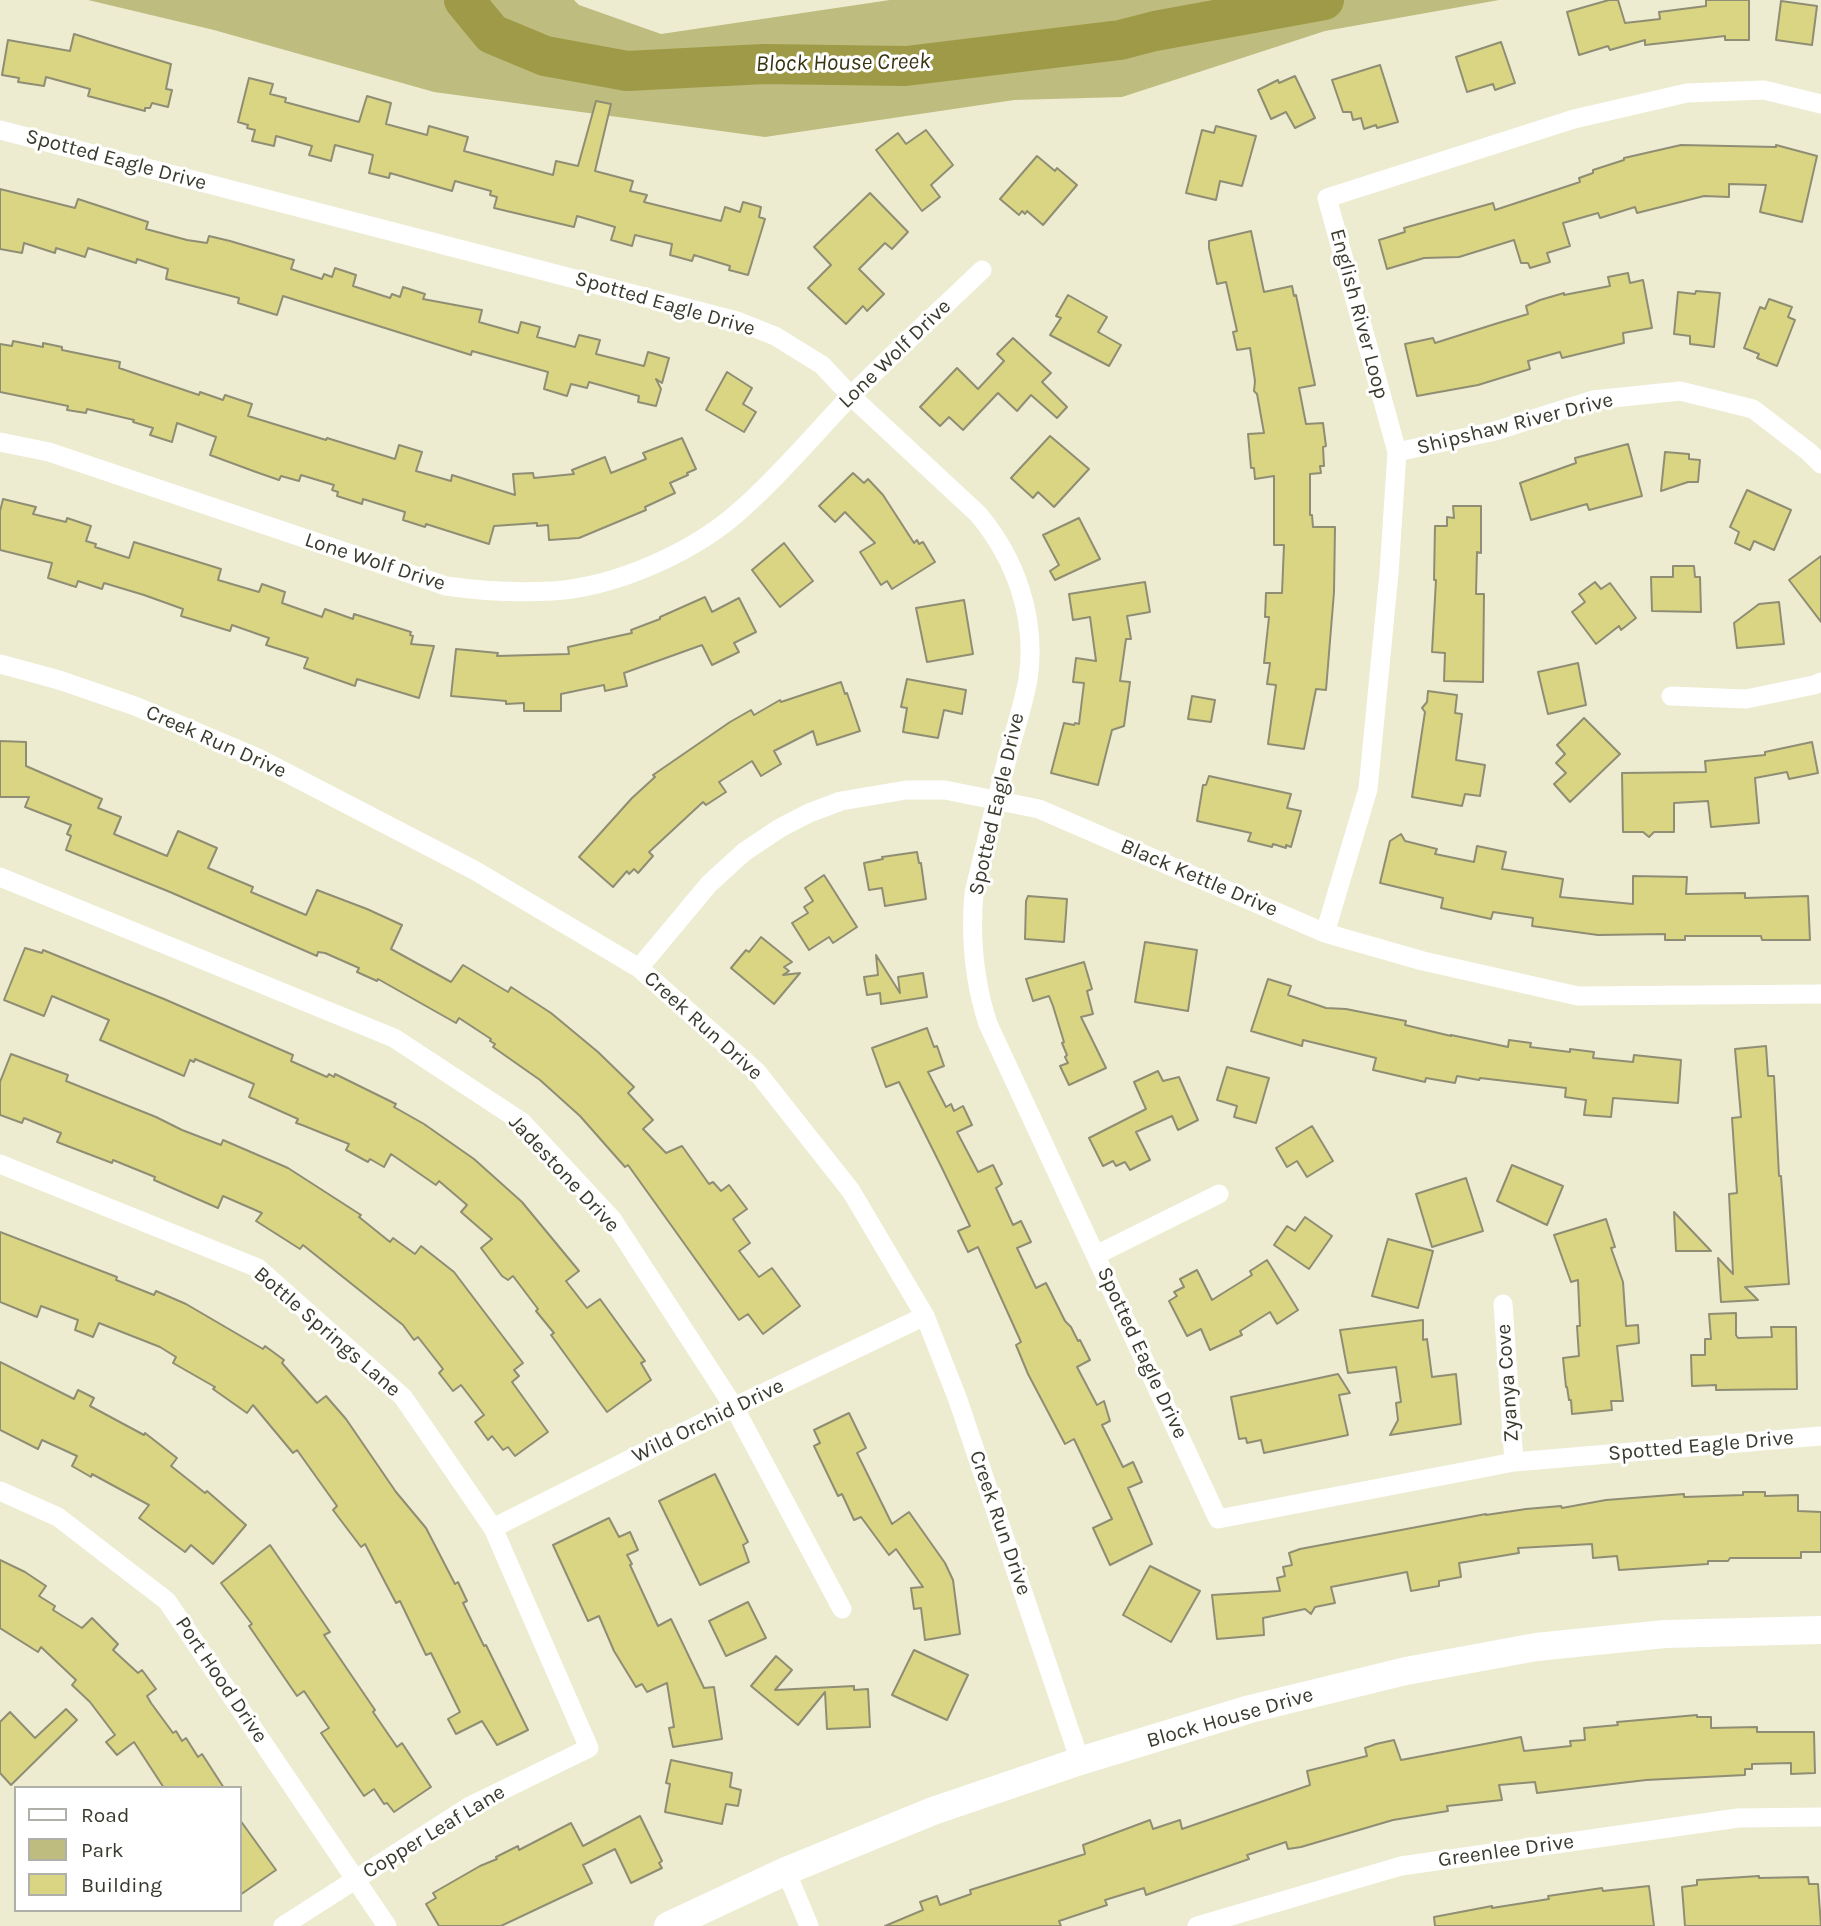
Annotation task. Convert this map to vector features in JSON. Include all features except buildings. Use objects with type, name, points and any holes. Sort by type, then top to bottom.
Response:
[{"type":"street","name":"English River Loop","points":[[1325,933],[1368,789],[1389,573],[1397,452],[1327,198],[1574,119],[1687,93],[1764,90],[1821,104]]},
{"type":"street","name":"Spotted Eagle Drive","points":[[0,130],[737,321],[775,336],[822,365],[851,396],[978,514],[995,534],[1009,560],[1023,599],[1030,638],[1028,679],[996,799],[973,905],[971,929],[979,999],[988,1024],[1218,1520],[1514,1462],[1821,1436]]},
{"type":"street","name":"Lone Wolf Drive","points":[[0,442],[49,452],[446,586],[484,591],[554,591],[598,583],[621,575],[665,558],[706,537],[744,507],[851,396],[982,270]]},
{"type":"street","name":"Shipshaw River Drive","points":[[1397,452],[1495,431],[1593,400],[1680,391],[1753,410],[1821,464]]},
{"type":"street","name":"Creek Run Drive","points":[[0,664],[59,680],[135,706],[258,758],[474,870],[639,968],[757,1072],[850,1191],[925,1316],[958,1400],[1080,1761]]},
{"type":"street","points":[[1671,696],[1746,699],[1821,682]]},
{"type":"street","name":"Black Kettle Drive","points":[[639,968],[709,884],[744,852],[780,828],[841,801],[906,790],[945,790],[1039,809],[1325,933],[1423,961],[1578,996],[1821,994]]},
{"type":"street","name":"Jadestone Drive","points":[[0,877],[394,1038],[522,1122],[612,1219],[734,1407],[842,1609]]},
{"type":"street","name":"Bottle Springs Lane","points":[[0,1164],[258,1268],[403,1397],[493,1528],[589,1748]]},
{"type":"street","points":[[1096,1255],[1219,1194]]},
{"type":"street","name":"Zyanya Cove","points":[[1503,1304],[1514,1462]]},
{"type":"street","name":"Wild Orchid Drive","points":[[493,1528],[734,1407],[925,1316]]},
{"type":"street","name":"Port Hood Drive","points":[[0,1491],[58,1517],[167,1601],[387,1926]]},
{"type":"street","name":"Block House Drive","points":[[668,1926],[786,1871],[933,1811],[1080,1761],[1250,1709],[1406,1671],[1523,1650],[1665,1634],[1821,1630]]},
{"type":"street","name":"Copper Leaf Lane","points":[[283,1926],[470,1806],[589,1748]]},
{"type":"street","name":"Greenlee Drive","points":[[1198,1926],[1401,1866],[1738,1818],[1821,1817]]},
{"type":"street","points":[[786,1871],[809,1926]]},
{"type":"green space","points":[[88,0],[574,0],[579,5],[661,34],[890,0],[1499,0],[1325,31],[1122,97],[1014,100],[765,137],[434,92],[214,30]]},
{"type":"waterway","name":"Block House Creek","points":[[464,0],[492,34],[545,56],[627,71],[764,64],[906,66],[1120,40],[1324,0]]}]
